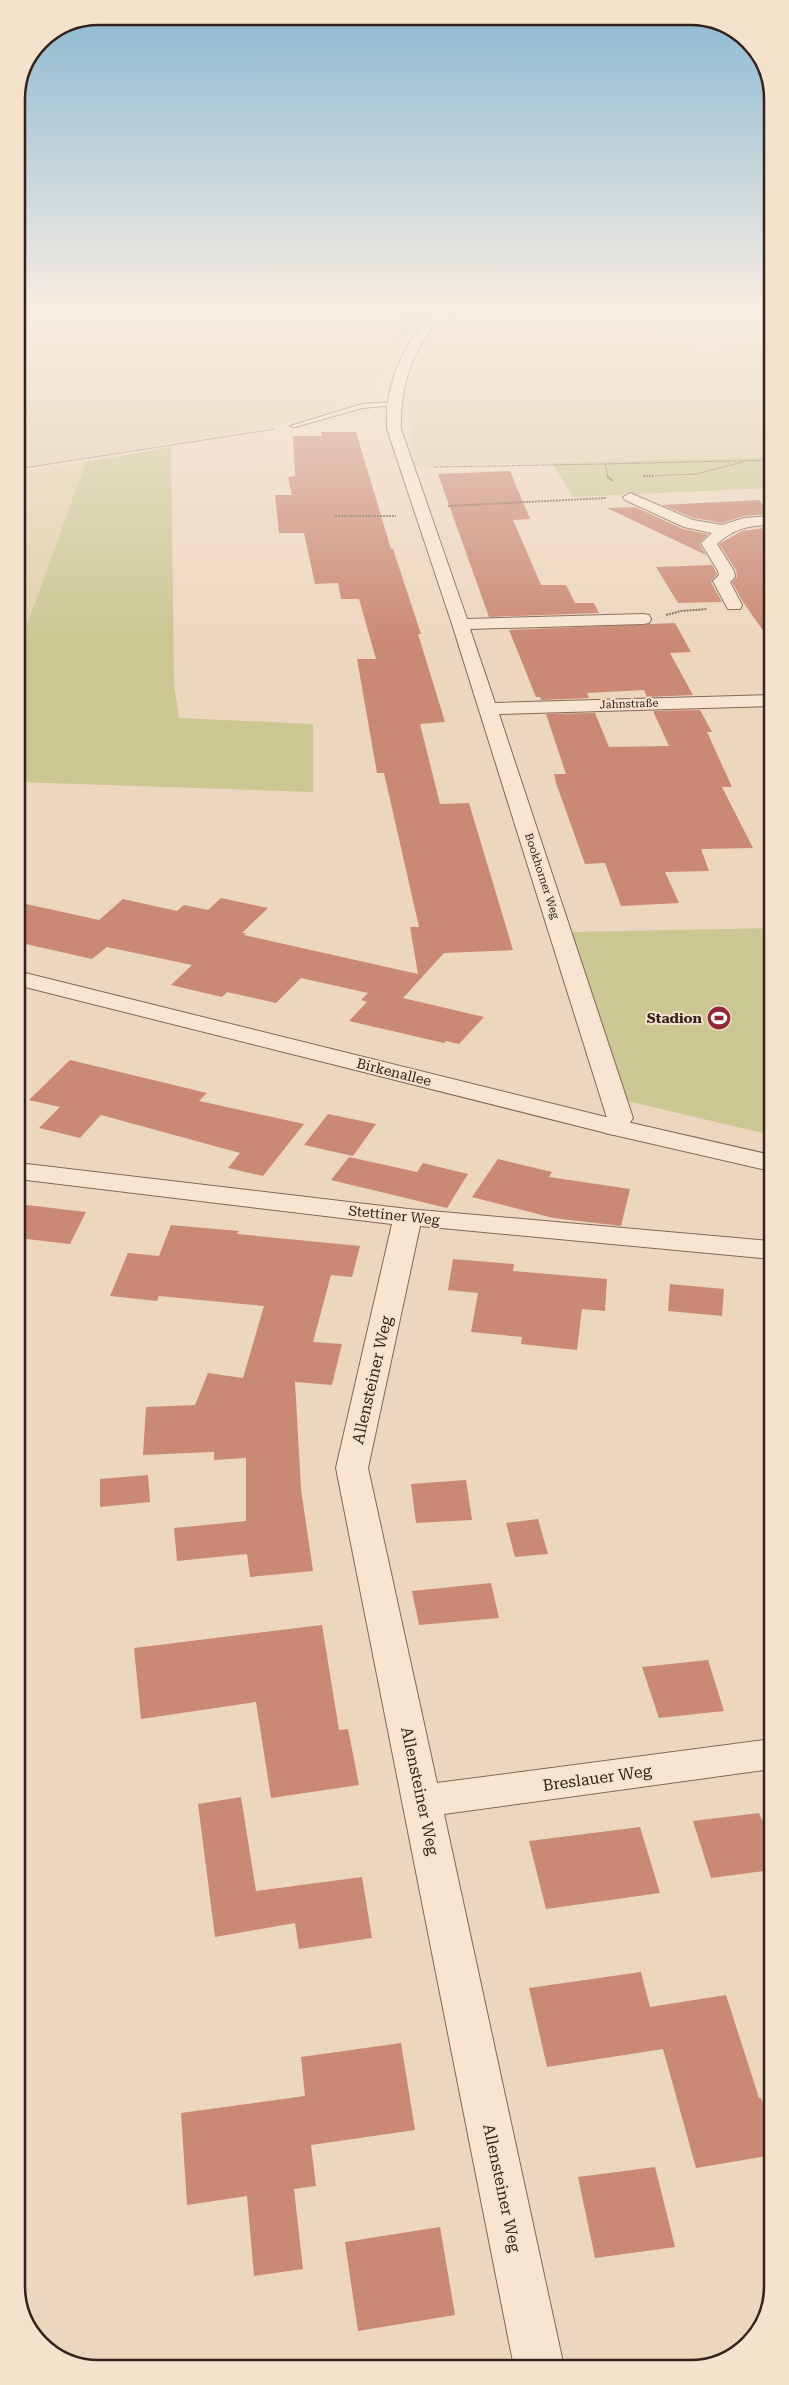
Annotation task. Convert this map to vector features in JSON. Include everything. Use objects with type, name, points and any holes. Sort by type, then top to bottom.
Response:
[{"type":"street","name":"Bookhorner Weg","points":[[394,419],[394,429],[422,507],[620,1118],[614,1127]]},
{"type":"street","points":[[630,497],[689,524],[722,530]]},
{"type":"street","points":[[734,605],[721,580],[727,577],[726,571],[709,543],[722,530],[748,521],[764,520]]},
{"type":"street","points":[[460,624],[643,619]]},
{"type":"street","name":"Jahnstraße","points":[[488,709],[764,700]]},
{"type":"street","name":"Birkenallee","points":[[25,980],[614,1127],[764,1161]]},
{"type":"street","name":"Stettiner Weg","points":[[25,1172],[408,1217],[764,1249]]},
{"type":"street","name":"Allensteiner Weg","points":[[408,1217],[352,1468],[538,2360]]},
{"type":"street","name":"Breslauer Weg","points":[[422,1801],[764,1755]]},
{"type":"lane","points":[[293,426],[316,419]]},
{"type":"path","points":[[25,468],[91,460],[293,426]]},
{"type":"path","points":[[407,468],[764,460]]},
{"type":"path","points":[[636,476],[696,474],[745,461]]},
{"type":"path","points":[[605,464],[606,475],[630,497]]},
{"type":"path","points":[[422,507],[630,497]]},
{"type":"path","points":[[335,516],[405,516]]},
{"type":"path","points":[[643,619],[681,611],[734,605]]},
{"type":"shaded area","points":[[25,419],[300,419],[269,427],[25,467]]},
{"type":"shaded area","points":[[409,419],[764,419],[764,457],[415,466]]},
{"type":"shaded area","points":[[171,447],[174,683],[179,718],[313,724],[313,792],[25,782],[25,630],[86,462]]},
{"type":"shaded area","points":[[764,457],[764,488],[573,497],[552,463]]},
{"type":"shaded area","points":[[86,462],[25,630],[25,471]]},
{"type":"shaded area","points":[[764,928],[764,1133],[627,1101],[569,932]]},
{"type":"building","points":[[321,432],[356,432],[391,549],[393,549],[421,634],[418,634],[445,722],[420,724],[440,804],[469,803],[513,950],[444,953],[403,998],[484,1017],[459,1044],[446,1041],[444,1043],[349,1021],[367,1002],[361,1000],[368,993],[301,978],[276,1003],[227,992],[222,997],[171,985],[192,965],[107,947],[92,959],[25,944],[25,904],[99,920],[123,899],[177,911],[184,905],[208,910],[221,898],[268,908],[242,933],[246,933],[244,935],[418,974],[410,927],[419,927],[384,773],[377,773],[357,659],[376,659],[359,599],[341,599],[338,583],[315,584],[304,533],[279,533],[275,495],[292,495],[288,477],[295,476],[293,436],[322,436]]},
{"type":"building","points":[[510,471],[530,519],[513,520],[541,585],[566,585],[575,603],[594,603],[599,613],[489,617],[438,474]]},
{"type":"building","points":[[759,500],[764,506],[764,515],[744,516],[722,523],[694,518],[662,505]]},
{"type":"building","points":[[635,507],[683,529],[708,534],[699,543],[706,555],[607,508]]},
{"type":"building","points":[[764,528],[764,632],[743,602],[732,582],[737,577],[736,570],[719,544],[742,531]]},
{"type":"building","points":[[712,565],[717,574],[711,582],[722,602],[678,603],[656,567]]},
{"type":"building","points":[[675,623],[691,652],[670,653],[693,695],[647,697],[644,690],[587,693],[589,698],[541,700],[540,697],[536,697],[509,630]]},
{"type":"building","points":[[700,710],[712,732],[707,732],[732,787],[722,787],[753,848],[701,849],[709,871],[665,872],[679,903],[621,906],[605,863],[585,864],[556,783],[554,774],[566,774],[546,714],[595,713],[609,747],[669,746],[653,711]]},
{"type":"building","points":[[70,1060],[207,1093],[199,1101],[304,1124],[263,1176],[228,1168],[240,1153],[101,1115],[80,1138],[39,1128],[60,1107],[29,1100]]},
{"type":"building","points":[[328,1114],[376,1124],[353,1156],[304,1145]]},
{"type":"building","points":[[349,1157],[417,1172],[423,1163],[468,1174],[447,1208],[331,1180]]},
{"type":"building","points":[[498,1159],[552,1172],[549,1177],[630,1189],[621,1226],[553,1218],[472,1197]]},
{"type":"building","points":[[25,1205],[86,1212],[70,1244],[25,1239]]},
{"type":"building","points":[[171,1225],[239,1231],[237,1234],[360,1246],[352,1277],[331,1275],[313,1342],[342,1344],[332,1385],[295,1382],[301,1489],[313,1571],[250,1577],[247,1554],[177,1561],[174,1528],[246,1521],[246,1458],[214,1460],[214,1452],[143,1455],[146,1407],[195,1405],[208,1373],[243,1378],[264,1306],[159,1296],[157,1301],[110,1296],[128,1253],[159,1256]]},
{"type":"building","points":[[453,1259],[514,1264],[513,1271],[607,1279],[605,1311],[582,1309],[577,1350],[521,1344],[522,1337],[471,1332],[478,1293],[448,1290]]},
{"type":"building","points":[[670,1284],[724,1289],[722,1316],[668,1311]]},
{"type":"building","points":[[148,1475],[150,1502],[100,1507],[100,1479]]},
{"type":"building","points":[[466,1480],[472,1520],[416,1523],[411,1484]]},
{"type":"building","points":[[538,1519],[548,1554],[515,1557],[506,1523]]},
{"type":"building","points":[[491,1583],[499,1618],[419,1625],[412,1591]]},
{"type":"building","points":[[322,1625],[339,1730],[348,1729],[359,1785],[271,1798],[256,1702],[141,1719],[134,1648]]},
{"type":"building","points":[[708,1660],[724,1711],[659,1718],[642,1667]]},
{"type":"building","points":[[241,1797],[256,1891],[362,1877],[372,1938],[299,1949],[295,1923],[215,1937],[198,1804]]},
{"type":"building","points":[[759,1813],[762,1820],[764,1820],[764,1871],[711,1878],[693,1821]]},
{"type":"building","points":[[640,1827],[660,1893],[546,1909],[529,1841]]},
{"type":"building","points":[[641,1972],[650,2007],[726,1995],[759,2098],[761,2098],[764,2107],[764,2157],[696,2168],[663,2049],[547,2067],[529,1988]]},
{"type":"building","points":[[401,2043],[415,2130],[311,2145],[316,2186],[294,2189],[303,2269],[254,2276],[247,2196],[187,2205],[181,2113],[305,2096],[301,2057]]},
{"type":"building","points":[[655,2167],[675,2247],[595,2258],[578,2177]]},
{"type":"building","points":[[440,2227],[455,2315],[358,2331],[345,2242]]},
{"type":"place","name":"Stadion","points":[[719,1018]]}]
